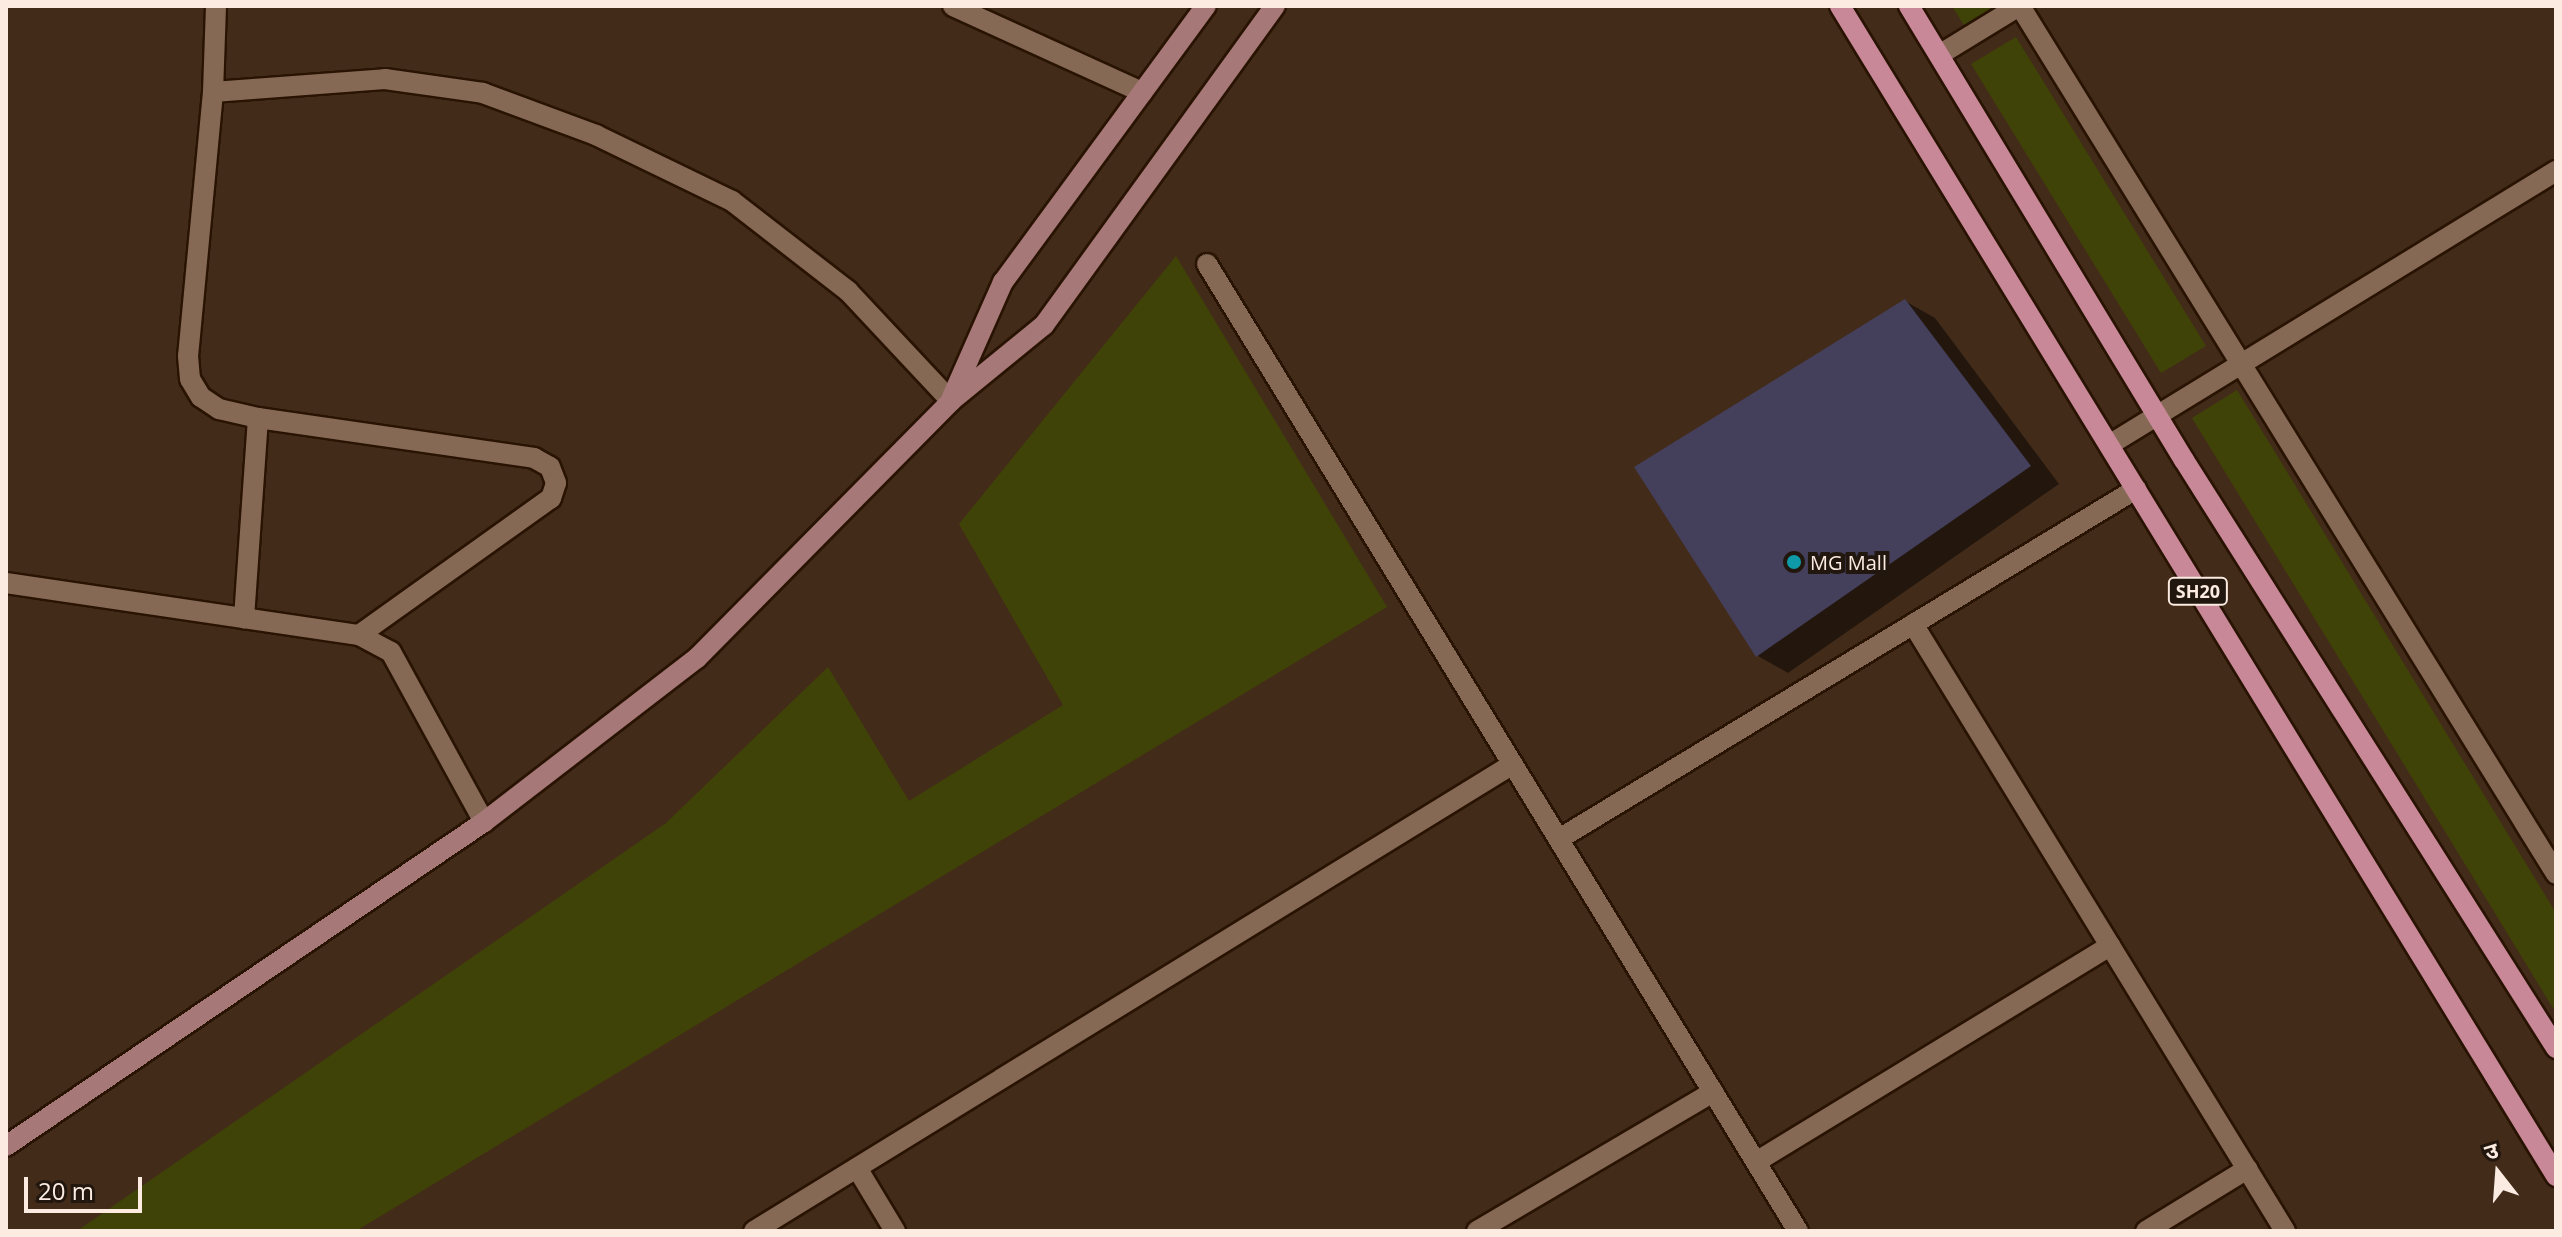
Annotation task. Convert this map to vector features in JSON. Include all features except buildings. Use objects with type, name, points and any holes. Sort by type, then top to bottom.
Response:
[{"type":"main road","points":[[951,401],[1003,282],[1206,6]]},
{"type":"main road","points":[[6,1146],[484,822],[697,658],[951,401],[1044,325],[1275,6]]},
{"type":"main road","name":"SH20","points":[[1840,6],[2556,1176]]},
{"type":"main road","name":"SH20","points":[[1909,6],[2157,415],[2556,1048]]},
{"type":"street","points":[[216,6],[213,92],[188,356],[190,379],[201,397],[219,409],[258,418],[534,458],[550,467],[556,483],[551,498],[359,635]]},
{"type":"street","points":[[1939,55],[2020,6],[2556,874]]},
{"type":"street","points":[[964,8],[1142,92]]},
{"type":"street","points":[[213,92],[385,79],[483,93],[596,135],[732,201],[848,291],[951,401]]},
{"type":"street","points":[[2109,445],[2556,171]]},
{"type":"street","points":[[1207,264],[1798,1231]]},
{"type":"street","points":[[244,619],[258,418]]},
{"type":"street","points":[[1559,839],[2136,489]]},
{"type":"street","points":[[6,583],[359,635],[391,652],[484,822]]},
{"type":"street","points":[[1913,624],[2285,1231]]},
{"type":"street","points":[[754,1231],[1513,764]]},
{"type":"street","points":[[1756,1162],[2110,946]]},
{"type":"street","points":[[1477,1231],[1713,1092]]},
{"type":"street","points":[[857,1168],[895,1231]]},
{"type":"street","points":[[2146,1231],[2247,1169]]},
{"type":"shaded area","points":[[1952,6],[2000,6],[1965,27]]},
{"type":"shaded area","points":[[2016,37],[2206,346],[2161,373],[1971,64]]},
{"type":"shaded area","points":[[1176,256],[1387,607],[356,1231],[77,1231],[666,823],[828,667],[909,801],[1063,705],[959,524]]},
{"type":"shaded area","points":[[2237,390],[2556,913],[2556,1013],[2192,418]]},
{"type":"place","name":"MG Mall","points":[[1794,562]]}]
